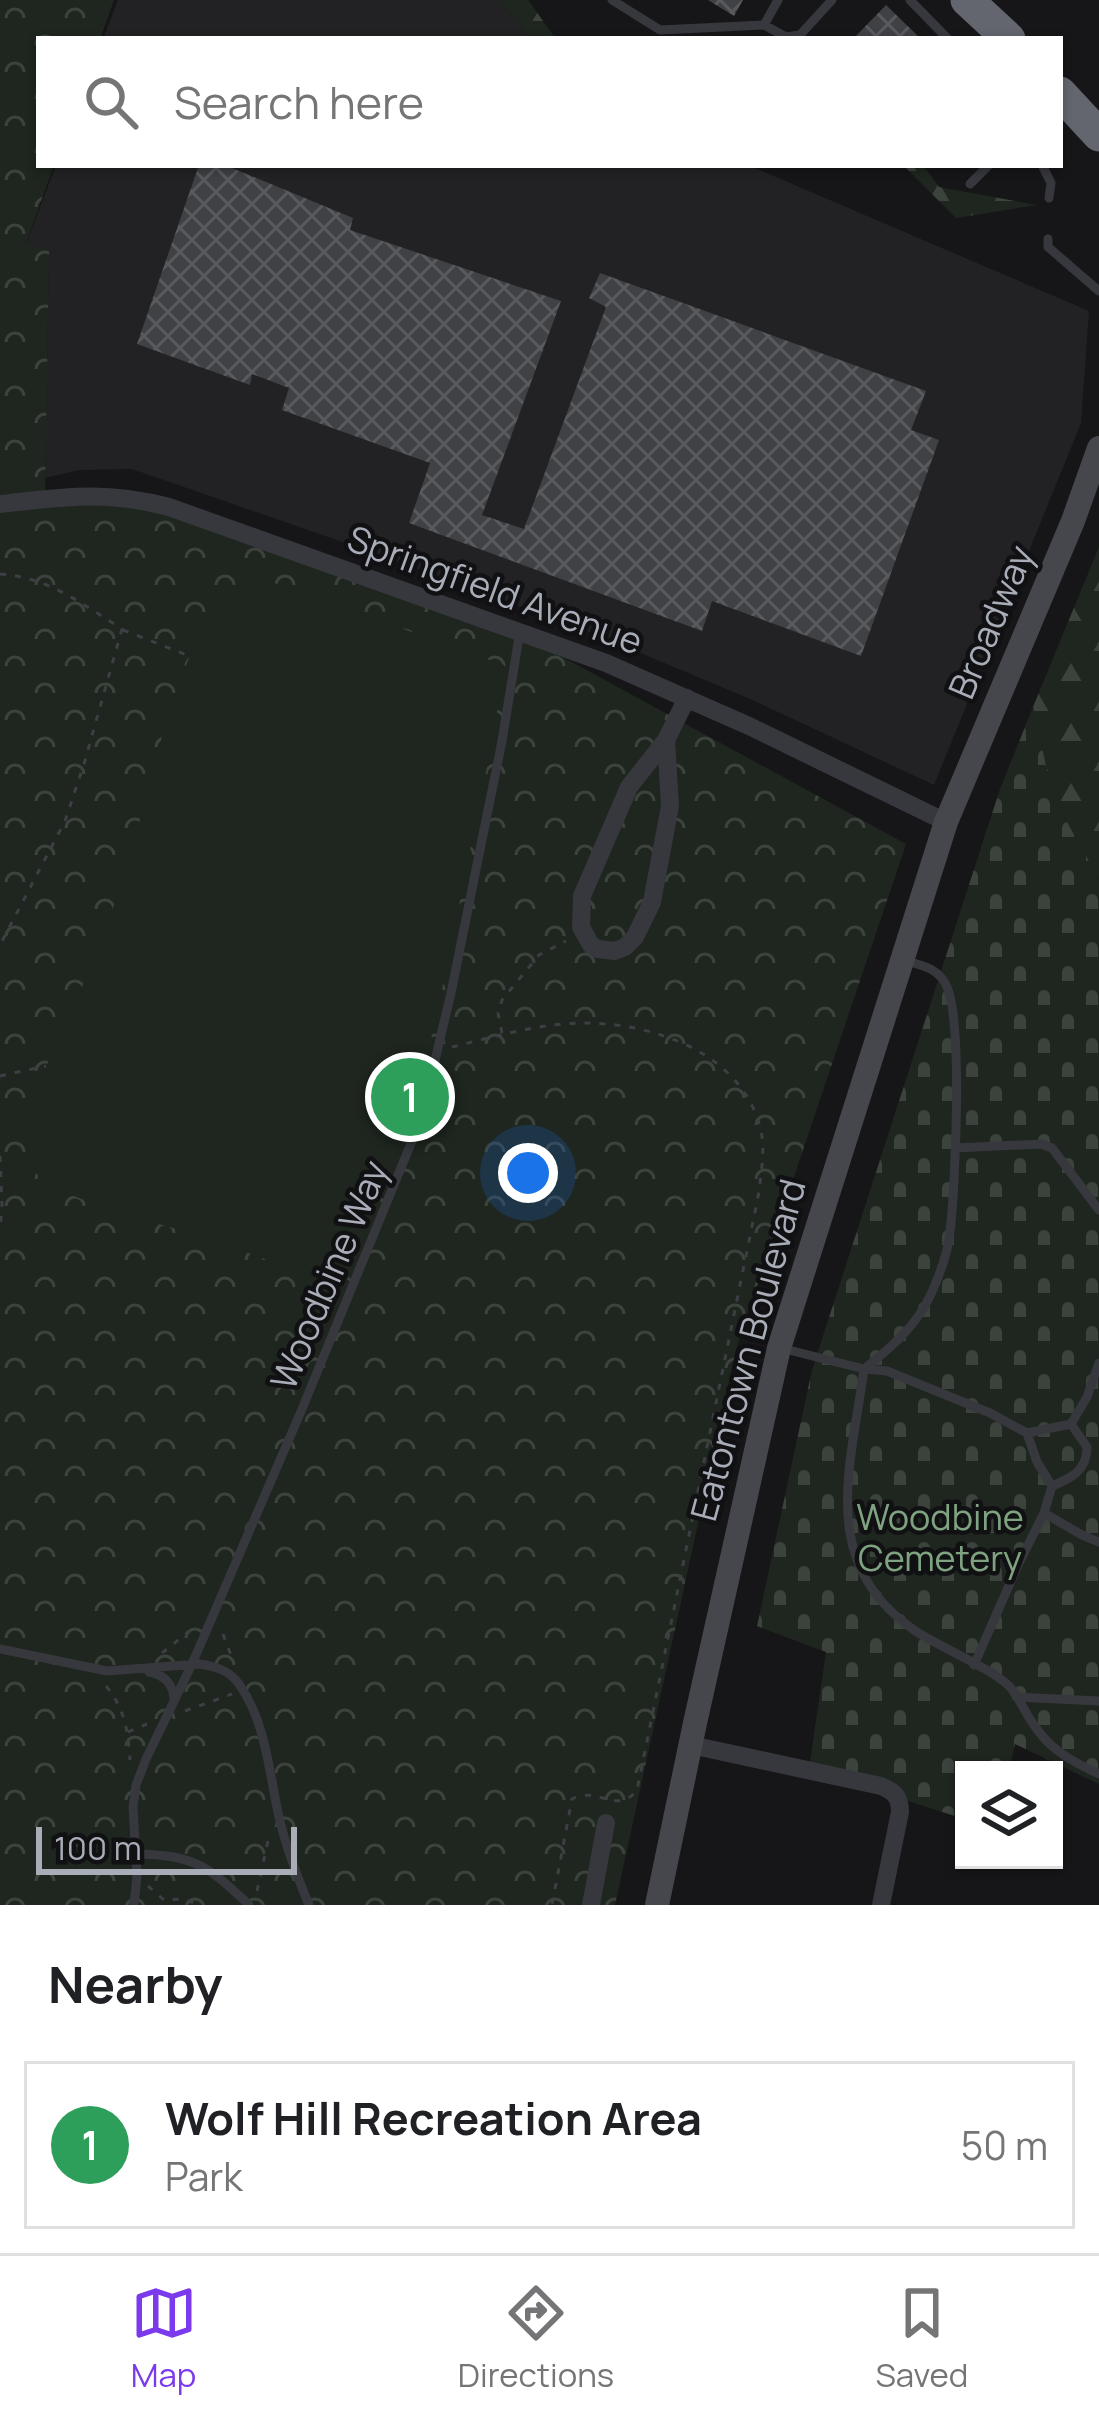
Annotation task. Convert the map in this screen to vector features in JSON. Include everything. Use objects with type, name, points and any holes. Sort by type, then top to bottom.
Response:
[{"type":"highway","points":[[967,0],[1006,36]]},
{"type":"highway","points":[[1063,96],[1099,135]]},
{"type":"street","name":"Broadway","points":[[946,823],[1099,448]]},
{"type":"street","name":"Springfield Avenue","points":[[0,504],[88,495],[169,507],[605,663],[797,748],[946,823]]},
{"type":"street","points":[[666,740],[670,806],[652,902],[635,938],[625,947],[598,949],[584,934],[583,896],[629,787],[666,740],[687,698]]},
{"type":"street","name":"Eatontown Boulevard","points":[[657,1905],[778,1348],[946,823]]},
{"type":"street","points":[[691,1745],[894,1792],[900,1813],[881,1905]]},
{"type":"street","points":[[592,1905],[606,1822]]},
{"type":"lane","points":[[612,0],[660,30],[764,26],[784,36]]},
{"type":"lane","points":[[764,26],[778,0]]},
{"type":"lane","points":[[793,36],[800,35],[832,0]]},
{"type":"lane","points":[[910,0],[944,36]]},
{"type":"lane","points":[[970,184],[986,168]]},
{"type":"lane","points":[[1044,168],[1051,183],[1049,198]]},
{"type":"lane","points":[[1048,238],[1048,247],[1099,291]]},
{"type":"lane","name":"Woodbine Way","points":[[134,1905],[133,1807],[146,1759],[192,1664],[422,1119],[502,742],[520,631]]},
{"type":"lane","points":[[902,959],[934,970],[950,994],[956,1054],[950,1234],[921,1313],[907,1332],[864,1369],[847,1503],[849,1541],[869,1585],[895,1615],[942,1648],[1008,1684],[1051,1746],[1099,1774]]},
{"type":"lane","points":[[955,1148],[1040,1144],[1052,1148],[1099,1210]]},
{"type":"lane","points":[[778,1348],[887,1371],[1027,1433],[1071,1424],[1099,1363]]},
{"type":"lane","points":[[1087,1397],[1099,1401]]},
{"type":"lane","points":[[1052,1486],[1072,1478],[1087,1457],[1083,1438],[1071,1424]]},
{"type":"lane","points":[[974,1665],[1044,1514],[1052,1486],[1027,1433]]},
{"type":"lane","points":[[1044,1514],[1099,1542]]},
{"type":"lane","points":[[0,1649],[106,1671],[192,1664],[224,1671],[239,1684],[265,1746],[289,1854],[310,1905]]},
{"type":"lane","points":[[138,1669],[168,1682],[173,1704]]},
{"type":"lane","points":[[1016,1696],[1099,1701]]},
{"type":"lane","points":[[135,1854],[193,1861],[220,1877],[249,1905]]},
{"type":"path","points":[[0,574],[56,588],[122,629],[192,657]]},
{"type":"path","points":[[0,945],[65,821],[122,629]]},
{"type":"path","points":[[503,1035],[498,1013],[502,1000],[539,956],[584,934]]},
{"type":"path","points":[[438,1050],[562,1024],[646,1030],[687,1044],[708,1058],[741,1090],[761,1129],[759,1192],[637,1790],[622,1802],[586,1794],[572,1799],[552,1905]]},
{"type":"path","points":[[0,1076],[46,1066]]},
{"type":"path","points":[[0,1156],[0,1231]]},
{"type":"path","points":[[138,1669],[218,1602]]},
{"type":"path","points":[[128,1732],[221,1700],[239,1684],[221,1630],[218,1602]]},
{"type":"path","points":[[75,1666],[109,1688],[123,1712],[133,1807]]},
{"type":"path","points":[[257,1893],[275,1800]]},
{"type":"path","points":[[136,1872],[160,1902],[183,1899],[200,1905]]},
{"type":"shaded area","points":[[118,0],[498,0],[530,36],[104,36]]},
{"type":"shaded area","points":[[55,168],[755,168],[1089,311],[1081,423],[934,785],[748,698],[600,636],[132,469],[79,470],[45,478],[49,251],[26,244]]},
{"type":"green space","points":[[0,0],[114,0],[101,36],[36,36],[36,168],[53,168],[26,243],[49,250],[45,499],[143,503],[513,630],[906,844],[736,1349],[615,1905],[0,1905]]},
{"type":"green space","points":[[498,0],[528,0],[554,36],[530,36]]},
{"type":"green space","points":[[906,168],[925,168],[939,187],[1037,205],[956,218]]},
{"type":"green space","points":[[1099,547],[1099,879],[1053,797],[1033,707]]},
{"type":"green space","points":[[249,574],[504,665],[415,1111],[343,1290],[223,1244],[67,1193],[36,1173],[28,1152],[28,1128],[38,1087],[126,871],[182,676],[216,606]]},
{"type":"green space","name":"Woodbine Cemetery","points":[[1033,707],[1053,797],[1099,879],[1099,1784],[1063,1767],[1063,1761],[1051,1761],[1015,1744],[1011,1761],[955,1761],[955,1816],[809,1769],[826,1652],[757,1626],[812,1370],[1000,789]]},
{"type":"building","points":[[708,0],[743,0],[734,16]]},
{"type":"building","points":[[886,5],[918,36],[856,36]]},
{"type":"building","points":[[198,168],[232,168],[353,218],[350,230],[561,301],[482,515],[524,529],[606,307],[589,298],[600,273],[926,391],[911,430],[939,440],[861,656],[712,601],[702,631],[409,523],[430,463],[282,410],[289,388],[252,374],[250,385],[137,344]]},
{"type":"place","name":"Wolf Hill Recreation Area","points":[[410,1097]]}]
